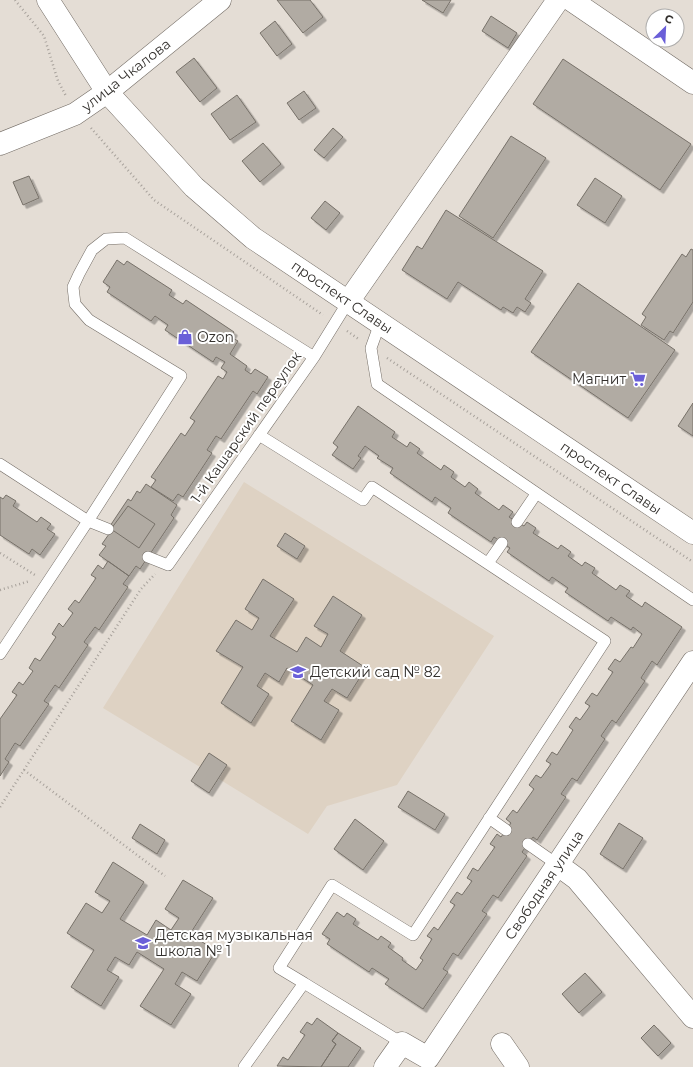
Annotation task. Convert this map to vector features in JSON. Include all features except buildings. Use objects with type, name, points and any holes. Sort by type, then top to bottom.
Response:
[{"type":"street","name":"проспект Славы","points":[[48,0],[106,92],[194,187],[253,238],[693,533]]},
{"type":"street","name":"улица Чкалова","points":[[0,144],[75,114],[106,92],[220,0]]},
{"type":"street","points":[[348,302],[558,0]]},
{"type":"street","points":[[571,0],[693,84]]},
{"type":"street","name":"Свободная улица","points":[[402,1043],[428,1058],[693,662]]},
{"type":"street","points":[[558,865],[578,879],[690,1009]]},
{"type":"street","points":[[385,1067],[402,1043]]},
{"type":"street","points":[[502,1044],[518,1067]]},
{"type":"lane","points":[[0,654],[44,581],[88,521],[181,376],[89,320],[75,304],[73,287],[92,250],[106,240],[125,238],[140,246],[314,357]]},
{"type":"lane","name":"1-й Кашарский переулок","points":[[164,564],[168,565],[314,357],[348,302]]},
{"type":"lane","points":[[380,324],[371,348],[376,384],[693,600]]},
{"type":"lane","points":[[259,435],[363,500],[372,487],[605,641],[413,935],[332,885],[279,968],[402,1043]]},
{"type":"lane","points":[[0,464],[88,521],[108,529]]},
{"type":"lane","points":[[517,522],[536,494]]},
{"type":"lane","points":[[488,563],[502,543]]},
{"type":"lane","points":[[148,557],[164,564]]},
{"type":"lane","points":[[489,818],[506,830]]},
{"type":"lane","points":[[528,844],[558,865]]},
{"type":"lane","points":[[244,1067],[304,983]]},
{"type":"path","points":[[0,553],[44,581]]},
{"type":"path","points":[[0,556],[5,556]]},
{"type":"path","points":[[0,807],[141,589],[164,564]]},
{"type":"path","points":[[0,590],[44,581]]},
{"type":"path","points":[[24,770],[165,876]]},
{"type":"shaded area","name":"Детский сад № 82","points":[[244,482],[494,636],[397,785],[327,806],[308,834],[219,779],[227,765],[209,754],[200,767],[103,708]]},
{"type":"place","name":"Ozon","points":[[185,337]]},
{"type":"place","name":"Магнит","points":[[638,379]]},
{"type":"place","name":"Детский сад № 82","points":[[298,672]]},
{"type":"place","name":"Детская музыкальная школа № 1","points":[[143,943]]}]
